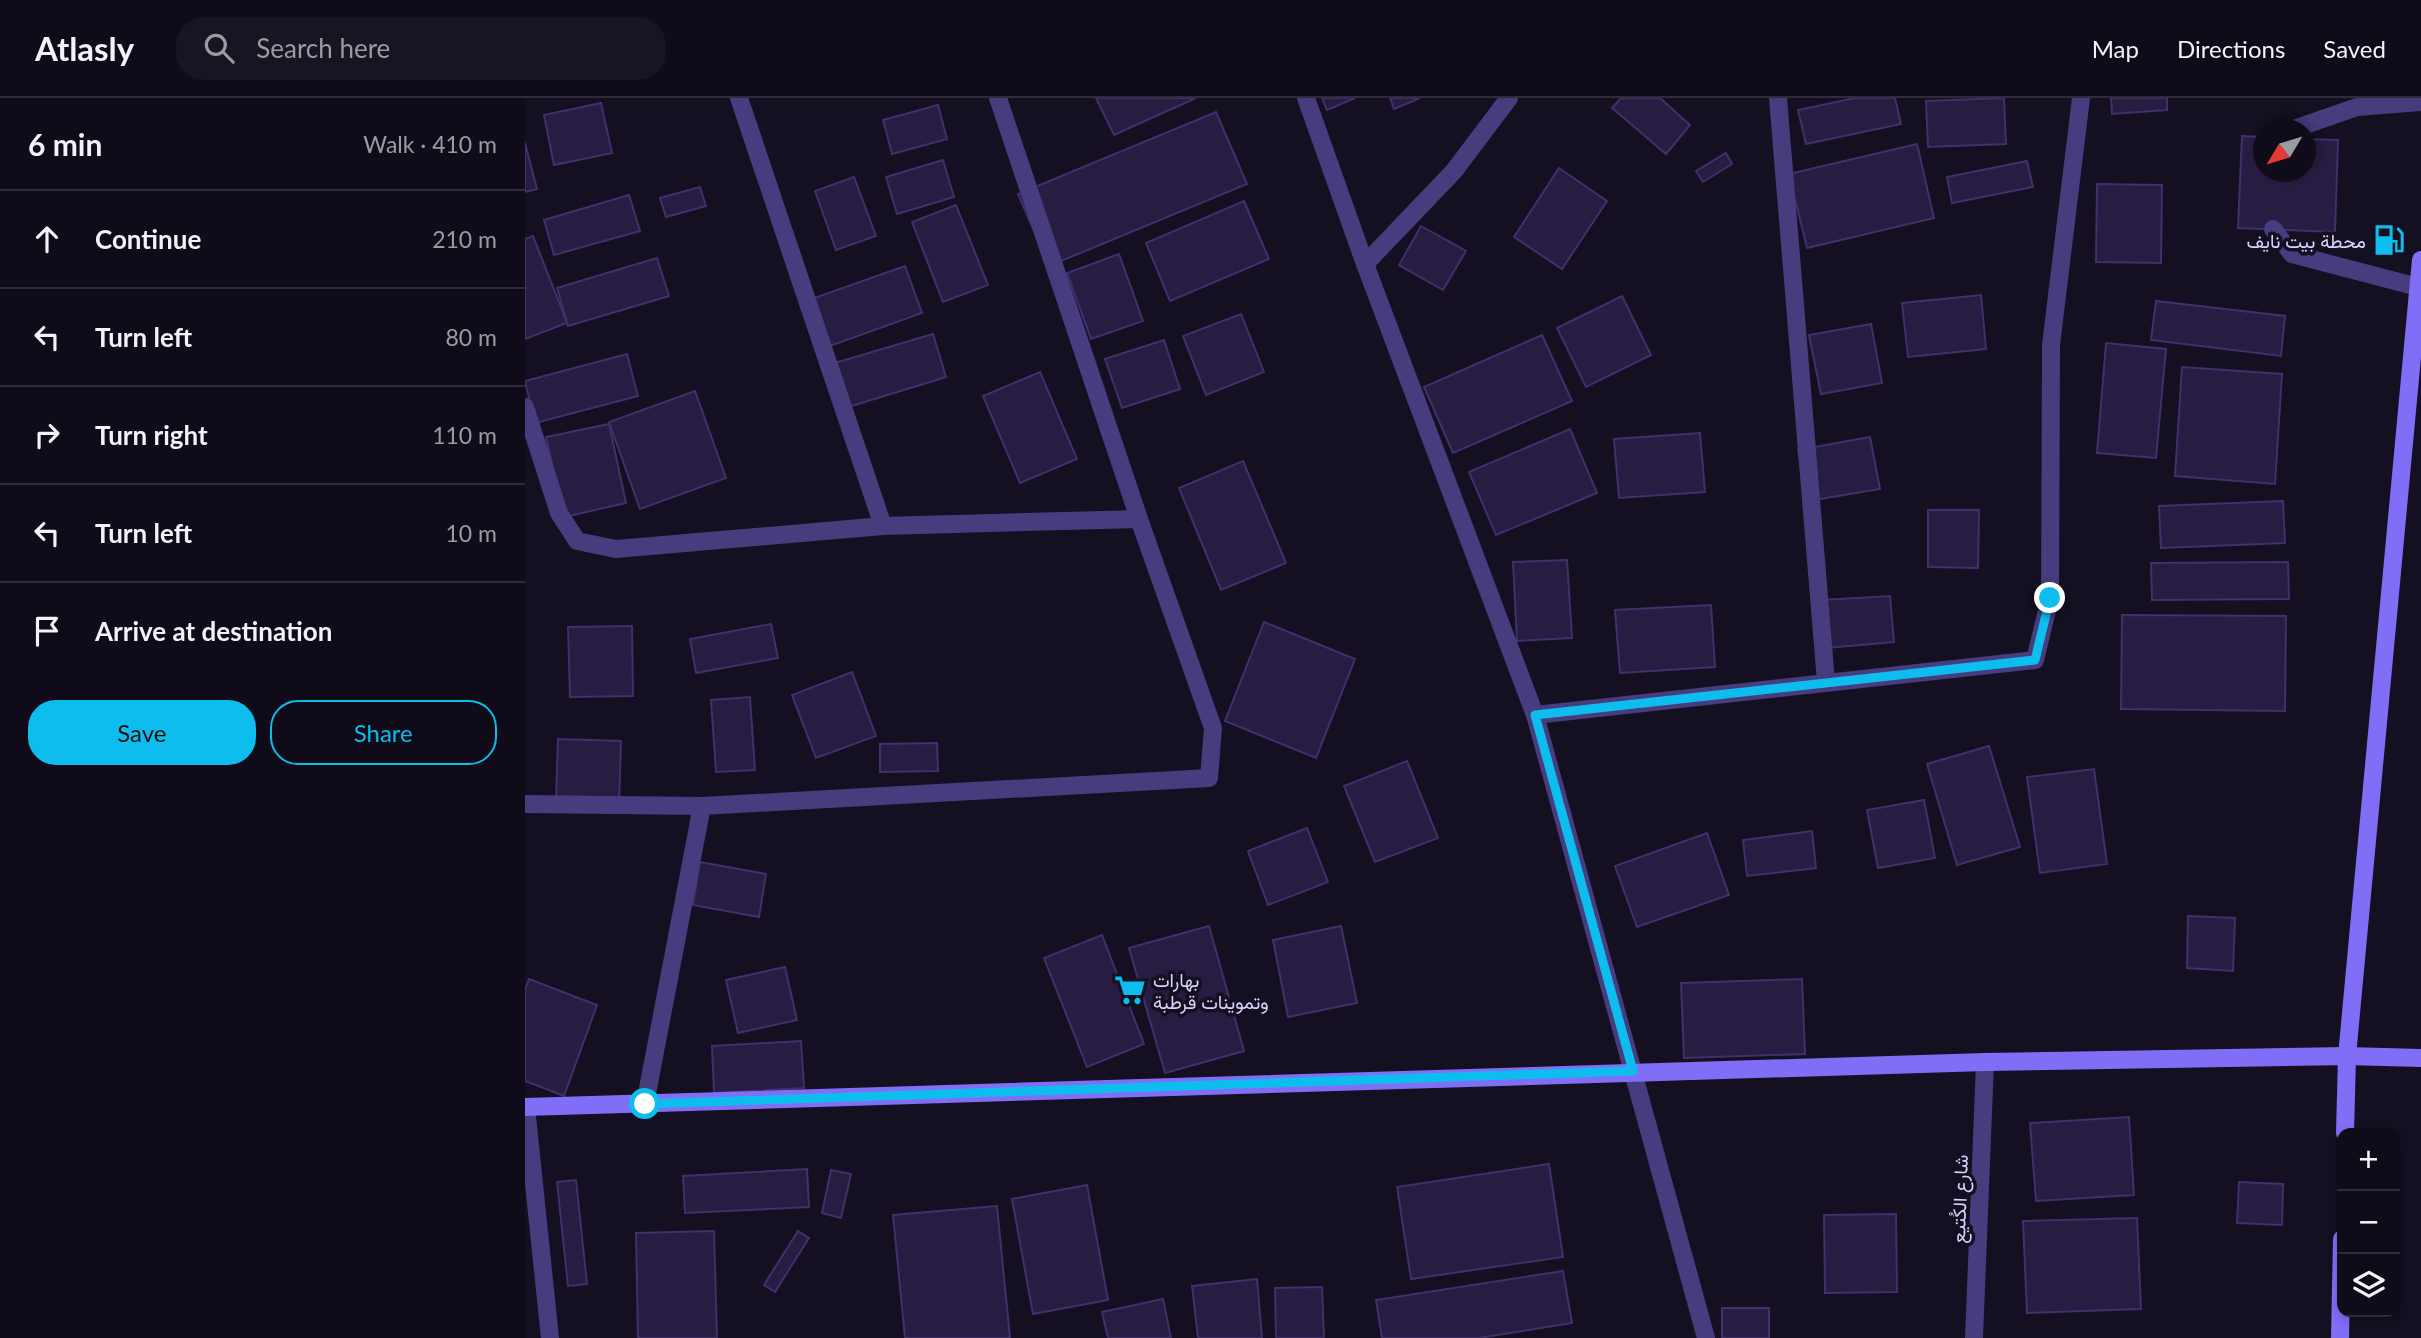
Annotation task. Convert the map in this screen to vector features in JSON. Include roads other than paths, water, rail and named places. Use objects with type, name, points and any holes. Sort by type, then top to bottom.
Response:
[{"type":"street","points":[[739,98],[883,526]]},
{"type":"street","points":[[525,804],[702,806],[1209,778],[1213,728],[1139,519],[998,98]]},
{"type":"street","points":[[1306,98],[1365,264],[1535,715],[1706,1338]]},
{"type":"street","points":[[1365,264],[1454,171],[1509,98]]},
{"type":"street","points":[[1778,98],[1826,682]]},
{"type":"street","points":[[1535,715],[2035,660],[2050,598],[2051,345],[2081,98]]},
{"type":"street","points":[[2316,121],[2357,107],[2421,102]]},
{"type":"street","points":[[2273,229],[2292,254],[2419,288]]},
{"type":"street","points":[[2345,1128],[2347,1056],[2421,260]]},
{"type":"street","points":[[525,407],[534,462],[559,513],[577,541],[616,549],[883,526],[1139,519]]},
{"type":"street","points":[[645,1104],[702,806]]},
{"type":"street","points":[[550,1338],[526,1107],[1633,1071],[2347,1056],[2421,1058]]},
{"type":"street","name":"شارع الكُتيع","points":[[1974,1338],[1985,1062]]},
{"type":"street","points":[[2340,1338],[2342,1254]]},
{"type":"place","name":"محطة بيت نايف","points":[[2389,240]]},
{"type":"place","name":"بهارات وتموينات قرطبة","points":[[1130,990]]}]
